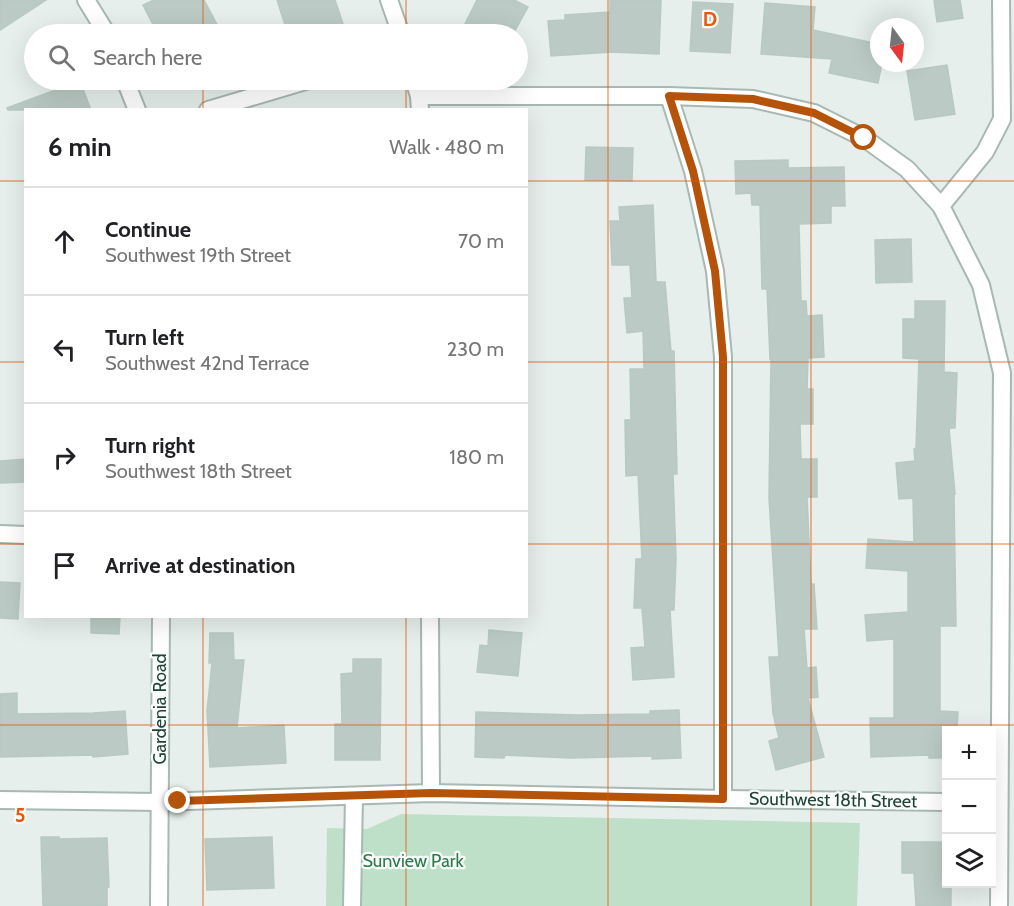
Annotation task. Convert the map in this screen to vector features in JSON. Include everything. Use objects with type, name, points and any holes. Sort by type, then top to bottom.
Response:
[{"type":"street","points":[[86,0],[101,24]]},
{"type":"street","points":[[389,0],[397,24]]},
{"type":"street","points":[[941,206],[985,152],[1002,119],[1001,0]]},
{"type":"street","points":[[129,90],[136,108]]},
{"type":"street","points":[[215,108],[275,90]]},
{"type":"street","points":[[669,96],[693,171],[715,271],[723,357],[723,799]]},
{"type":"street","points":[[420,103],[669,96],[753,99],[814,113],[864,138],[907,169],[941,206],[981,285],[1002,373],[1002,802],[999,906]]},
{"type":"street","points":[[0,534],[24,534]]},
{"type":"street","name":"Gardenia Road","points":[[159,906],[161,618]]},
{"type":"street","points":[[430,618],[431,793]]},
{"type":"street","name":"Southwest 18th Street","points":[[0,800],[160,802],[431,793],[942,801]]},
{"type":"street","points":[[352,906],[354,796]]},
{"type":"green space","name":"Sunview Park","points":[[401,814],[860,823],[857,906],[326,906],[327,828],[367,829]]},
{"type":"building","points":[[0,0],[46,0],[0,30]]},
{"type":"building","points":[[154,0],[204,0],[217,24],[153,24],[143,5]]},
{"type":"building","points":[[277,0],[335,0],[343,24],[285,24]]},
{"type":"building","points":[[477,0],[514,0],[528,7],[519,24],[465,24]]},
{"type":"building","points":[[610,0],[661,0],[659,54],[612,52],[551,56],[548,21],[565,20],[565,15],[610,12]]},
{"type":"building","points":[[934,0],[960,0],[963,18],[937,22]]},
{"type":"building","points":[[693,2],[733,4],[730,53],[690,51]]},
{"type":"building","points":[[765,3],[815,7],[813,30],[870,42],[870,72],[880,72],[878,83],[829,73],[832,59],[761,54]]},
{"type":"building","points":[[947,65],[955,114],[915,120],[907,72],[924,72],[924,68]]},
{"type":"building","points":[[56,90],[83,90],[90,108],[8,110],[7,108]]},
{"type":"building","points":[[586,147],[633,148],[632,181],[585,180]]},
{"type":"building","points":[[788,160],[788,168],[844,167],[845,206],[831,206],[831,223],[799,224],[801,301],[806,301],[807,316],[822,315],[824,357],[808,358],[807,389],[813,389],[813,424],[800,424],[801,459],[817,459],[817,497],[807,497],[811,584],[814,584],[817,629],[804,629],[807,668],[816,667],[818,697],[808,698],[824,757],[776,770],[769,741],[779,738],[773,714],[769,657],[779,657],[769,498],[771,359],[767,289],[762,289],[760,205],[752,205],[751,193],[736,194],[735,161]]},
{"type":"building","points":[[653,205],[656,282],[665,282],[671,351],[674,351],[677,474],[673,474],[676,559],[674,610],[670,610],[674,677],[633,680],[631,648],[645,647],[642,608],[634,608],[636,559],[642,559],[638,475],[626,476],[625,420],[631,420],[630,369],[644,369],[643,331],[627,333],[624,298],[632,298],[630,265],[612,265],[610,221],[620,221],[619,207]]},
{"type":"building","points":[[911,239],[912,282],[876,283],[875,240]]},
{"type":"building","points":[[915,301],[945,301],[944,372],[957,373],[955,428],[949,428],[955,494],[956,626],[940,626],[940,711],[958,712],[957,726],[942,726],[942,758],[929,758],[929,755],[871,757],[870,718],[894,718],[894,639],[867,641],[865,615],[908,612],[908,571],[866,568],[868,539],[914,542],[913,498],[899,499],[896,463],[915,461],[919,359],[903,358],[903,319],[915,319]]},
{"type":"building","points":[[24,459],[24,482],[0,483],[0,461]]},
{"type":"building","points":[[0,582],[20,583],[18,619],[0,618]]},
{"type":"building","points":[[91,618],[120,618],[119,634],[91,633]]},
{"type":"building","points":[[489,630],[522,633],[518,676],[477,672],[480,645],[488,646]]},
{"type":"building","points":[[210,633],[233,633],[234,660],[244,660],[237,728],[284,725],[286,763],[210,767],[207,711],[212,663],[209,663]]},
{"type":"building","points":[[353,659],[381,659],[380,760],[335,760],[335,724],[342,724],[341,674],[353,673]]},
{"type":"building","points":[[17,693],[17,714],[125,711],[128,754],[93,757],[93,755],[0,757],[0,694]]},
{"type":"building","points":[[679,710],[681,758],[652,759],[652,756],[571,758],[505,755],[504,758],[475,757],[476,712],[577,715],[650,714],[650,711]]},
{"type":"building","points":[[41,837],[107,838],[109,887],[107,887],[107,906],[43,906]]},
{"type":"building","points":[[272,837],[274,888],[207,890],[205,839]]},
{"type":"building","points":[[902,842],[942,842],[942,888],[951,888],[951,906],[916,906],[914,873],[902,873]]},
{"type":"route","points":[[178,801],[431,793],[723,799],[723,357],[715,271],[693,171],[669,96],[753,99],[814,113],[864,138]]}]
